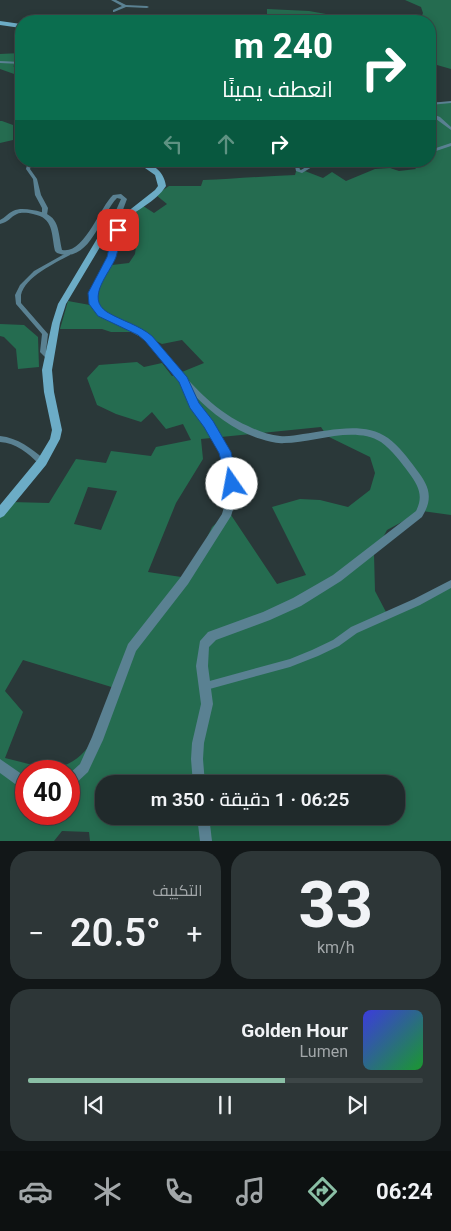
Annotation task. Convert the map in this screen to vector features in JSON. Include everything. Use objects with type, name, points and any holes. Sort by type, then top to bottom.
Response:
[{"type":"main road","points":[[0,23],[15,25]]},
{"type":"main road","points":[[0,513],[51,449],[57,430],[49,392],[49,357],[62,304],[98,247],[107,229],[118,224],[158,192],[162,186],[161,176],[148,167]]},
{"type":"street","points":[[114,0],[125,6],[147,8]]},
{"type":"street","points":[[114,11],[125,6]]},
{"type":"street","points":[[0,62],[15,63]]},
{"type":"street","points":[[436,103],[451,102]]},
{"type":"street","points":[[436,117],[451,129]]},
{"type":"street","points":[[436,150],[451,144]]},
{"type":"street","points":[[29,167],[28,169],[35,179],[38,195],[45,208],[45,214]]},
{"type":"street","points":[[297,167],[300,172],[309,167]]},
{"type":"street","points":[[49,357],[43,352],[45,334],[18,303],[18,296],[22,286],[36,272],[76,251],[85,242],[113,197],[119,195],[124,199],[117,215],[118,224],[111,257],[93,293],[94,304],[102,313],[142,332],[183,380],[236,426],[257,436],[287,440],[350,432],[368,432],[390,444],[423,486],[426,498],[420,514],[338,578],[297,602],[212,636],[202,649],[202,666],[207,704],[197,759],[198,775]]},
{"type":"street","points":[[0,222],[5,222],[12,213],[17,211],[45,214],[52,221],[59,251],[68,254]]},
{"type":"street","points":[[80,772],[84,768],[97,740],[132,648],[184,581],[226,516],[231,500],[232,484],[225,452],[194,405],[183,380]]},
{"type":"street","points":[[0,438],[8,439],[21,445],[42,462]]},
{"type":"street","points":[[206,686],[279,666],[315,653],[336,643],[354,630],[418,602],[451,584]]},
{"type":"street","points":[[0,765],[15,776]]},
{"type":"street","points":[[203,825],[206,841]]},
{"type":"green space","points":[[405,0],[451,0],[451,69],[436,65],[436,15],[422,15],[421,7]]},
{"type":"green space","points":[[267,9],[309,11],[332,15],[267,15]]},
{"type":"green space","points":[[15,53],[15,65],[13,66],[15,67],[15,74],[0,69],[0,54]]},
{"type":"green space","points":[[436,102],[451,102],[451,515],[422,511],[387,530],[374,554],[375,591],[386,612],[451,584],[451,841],[90,841],[89,832],[62,831],[54,841],[0,841],[0,509],[11,502],[49,503],[76,459],[106,463],[111,451],[151,456],[156,447],[191,440],[183,424],[166,429],[152,412],[141,422],[116,414],[97,405],[87,378],[99,365],[137,362],[144,367],[162,363],[172,376],[204,363],[182,340],[162,344],[138,332],[111,332],[102,329],[60,329],[68,301],[90,305],[98,282],[112,265],[129,263],[135,254],[139,222],[122,220],[140,204],[154,213],[167,204],[156,195],[169,186],[201,186],[203,180],[295,175],[297,168],[323,178],[332,172],[346,181],[375,169],[390,168],[399,171],[416,169],[414,167],[436,167]],"holes":[[[321,427],[327,436],[370,457],[375,473],[370,490],[348,507],[320,500],[300,499],[272,507],[306,575],[277,584],[229,512],[212,527],[188,578],[148,572],[176,503],[203,459],[201,439]],[[88,487],[117,491],[101,530],[74,524]],[[23,660],[118,689],[93,741],[75,760],[80,760],[80,825],[15,825],[15,761],[5,758],[23,712],[5,691]]]},
{"type":"green space","points":[[0,121],[13,125],[13,140],[0,143]]},
{"type":"green space","points":[[0,324],[24,325],[38,337],[39,367],[18,369],[16,349],[4,337],[0,336]]},
{"type":"route","points":[[118,230],[111,257],[93,293],[92,299],[94,304],[102,313],[142,332],[183,380],[194,405],[225,452],[232,484]]}]
